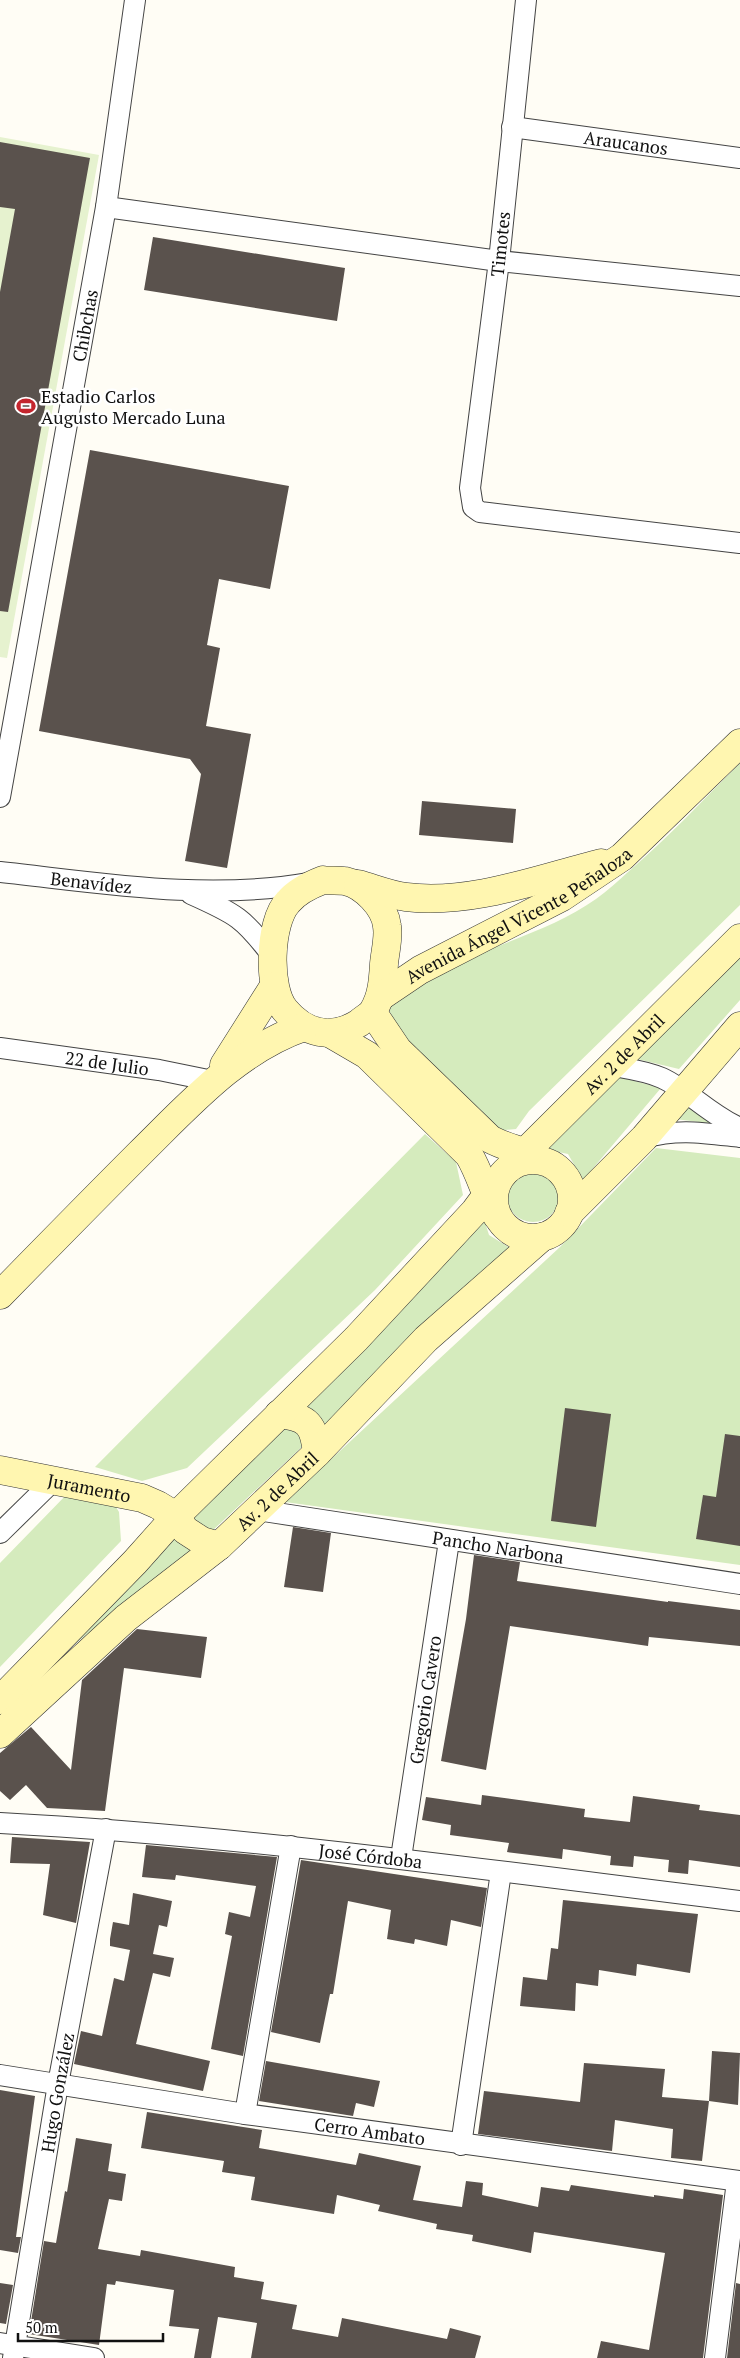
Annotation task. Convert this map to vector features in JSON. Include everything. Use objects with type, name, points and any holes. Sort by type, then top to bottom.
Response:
[{"type":"main road","points":[[622,857],[740,743]]},
{"type":"main road","name":"Avenida Ángel Vicente Peñaloza","points":[[335,881],[404,897],[443,899],[477,895],[622,857]]},
{"type":"main road","name":"Avenida Ángel Vicente Peñaloza","points":[[331,1034],[354,1025],[420,970],[562,897],[622,857]]},
{"type":"main road","points":[[335,881],[308,885],[287,903],[277,924],[273,957],[274,986],[282,1006],[304,1027],[331,1034],[367,1055],[469,1155],[479,1173],[509,1179],[561,1172],[568,1181],[571,1203],[569,1213]]},
{"type":"main road","name":"Avenida Ángel Vicente Peñaloza","points":[[335,881],[374,899],[382,910],[387,926],[376,1005]]},
{"type":"main road","name":"Av. 2 de Abril","points":[[0,1700],[135,1562],[176,1516],[356,1338],[509,1179],[613,1066],[740,938]]},
{"type":"main road","points":[[213,1081],[248,1030],[274,986]]},
{"type":"main road","points":[[376,1005],[398,1050],[490,1138],[504,1147],[509,1179],[505,1227],[516,1234],[529,1238],[542,1236],[558,1228],[569,1213],[644,1138],[740,1026]]},
{"type":"main road","points":[[0,1295],[213,1081],[265,1044],[281,1035],[304,1027]]},
{"type":"main road","name":"Av. 2 de Abril","points":[[0,1734],[126,1618],[219,1546],[317,1453],[426,1339],[542,1236]]},
{"type":"main road","points":[[279,1414],[295,1416],[308,1423],[315,1436],[317,1453]]},
{"type":"main road","name":"Juramento","points":[[0,1470],[142,1498],[176,1516],[186,1530],[202,1541],[219,1546]]},
{"type":"street","name":"Chibchas","points":[[0,797],[8,698],[106,207],[136,0]]},
{"type":"street","name":"Timotes","points":[[526,0],[499,261],[470,488],[472,507],[480,512],[740,542]]},
{"type":"street","name":"Araucanos","points":[[512,127],[740,158]]},
{"type":"street","points":[[106,207],[499,261],[740,286]]},
{"type":"street","name":"Benavídez","points":[[0,872],[185,892],[274,889],[335,881]]},
{"type":"street","name":"Benavídez","points":[[185,892],[233,912],[252,928],[273,957]]},
{"type":"street","name":"22 de Julio","points":[[0,1048],[158,1070],[213,1081]]},
{"type":"street","points":[[613,1066],[641,1071],[663,1079],[722,1120],[740,1128]]},
{"type":"street","points":[[644,1138],[666,1132],[686,1131],[740,1137]]},
{"type":"street","points":[[0,1533],[54,1480]]},
{"type":"street","name":"Pancho Narbona","points":[[257,1510],[740,1584]]},
{"type":"street","name":"Gregorio Cavero","points":[[400,1858],[450,1541]]},
{"type":"street","name":"José Córdoba","points":[[0,1824],[106,1829],[291,1846],[740,1901]]},
{"type":"street","name":"Hugo González","points":[[10,2349],[106,1829]]},
{"type":"street","points":[[245,2114],[291,1846]]},
{"type":"street","points":[[461,2144],[501,1872]]},
{"type":"street","name":"Cerro Ambato","points":[[0,2075],[245,2114],[739,2181]]},
{"type":"street","points":[[715,2358],[739,2181]]},
{"type":"street","points":[[10,2349],[94,2358]]},
{"type":"green space","name":"Estadio Carlos Augusto Mercado Luna","points":[[0,137],[99,155],[7,658],[0,657]]},
{"type":"green space","points":[[740,763],[740,905],[529,1111],[516,1129],[493,1131],[402,1036],[387,1006],[410,988],[435,974],[461,961],[545,927],[572,914],[596,899],[657,846]]},
{"type":"green space","points":[[740,954],[740,1000],[679,1069],[637,1059]]},
{"type":"green space","points":[[619,1077],[661,1088],[583,1180],[568,1154],[539,1148]]},
{"type":"green space","points":[[688,1105],[723,1125],[675,1119]]},
{"type":"green space","points":[[425,1134],[456,1162],[463,1195],[375,1290],[187,1468],[142,1481],[95,1467]]},
{"type":"green space","points":[[656,1148],[740,1158],[740,1565],[285,1502],[560,1247]]},
{"type":"green space","points":[[533,1170],[547,1174],[555,1182],[559,1196],[555,1210],[547,1218],[533,1222],[519,1218],[511,1210],[507,1196],[511,1182],[519,1174]]},
{"type":"green space","points":[[483,1216],[489,1235],[510,1248],[405,1344],[323,1426],[304,1408]]},
{"type":"green space","points":[[283,1425],[296,1428],[305,1444],[212,1531],[196,1526],[190,1513]]},
{"type":"green space","points":[[70,1491],[113,1502],[119,1512],[121,1541],[0,1667],[0,1563]]},
{"type":"green space","points":[[170,1533],[193,1550],[57,1658]]},
{"type":"building","name":"Estadio Carlos Augusto Mercado Luna","points":[[0,142],[90,158],[8,612],[0,611],[0,292],[15,209],[0,207]]},
{"type":"building","points":[[153,237],[345,268],[337,321],[144,290]]},
{"type":"building","points":[[90,450],[289,486],[270,589],[219,579],[207,645],[220,648],[206,726],[251,734],[227,868],[185,861],[201,774],[190,759],[39,731]]},
{"type":"building","points":[[422,801],[516,809],[513,843],[419,835]]},
{"type":"building","points":[[565,1408],[611,1414],[596,1527],[551,1521]]},
{"type":"building","points":[[725,1434],[740,1436],[740,1546],[696,1539],[703,1495],[716,1497]]},
{"type":"building","points":[[293,1527],[331,1533],[323,1592],[284,1587]]},
{"type":"building","points":[[474,1555],[520,1562],[517,1581],[740,1610],[740,1646],[649,1637],[648,1646],[510,1626],[486,1770],[441,1761],[466,1619]]},
{"type":"building","points":[[137,1629],[207,1637],[201,1678],[124,1668],[105,1811],[47,1808],[26,1785],[10,1800],[0,1791],[0,1753],[31,1727],[71,1770],[82,1680]]},
{"type":"building","points":[[482,1795],[585,1809],[584,1817],[630,1822],[633,1796],[700,1805],[699,1810],[740,1815],[740,1867],[689,1860],[688,1874],[668,1872],[669,1860],[634,1856],[633,1867],[610,1865],[611,1856],[563,1849],[562,1859],[507,1852],[509,1843],[450,1835],[451,1825],[422,1820],[426,1797],[481,1805]]},
{"type":"building","points":[[12,1837],[90,1842],[76,1923],[43,1915],[50,1864],[10,1863]]},
{"type":"building","points":[[146,1845],[277,1857],[243,2056],[211,2049],[232,1936],[225,1934],[229,1912],[250,1917],[256,1886],[176,1875],[175,1880],[142,1877]]},
{"type":"building","points":[[301,1860],[487,1888],[481,1927],[451,1920],[447,1946],[415,1939],[414,1944],[387,1939],[391,1910],[348,1901],[333,1994],[330,1994],[320,2043],[271,2032]]},
{"type":"building","points":[[133,1893],[172,1901],[167,1927],[159,1925],[153,1954],[174,1958],[170,1977],[153,1973],[136,2044],[210,2061],[203,2091],[74,2064],[81,2031],[102,2036],[114,1978],[124,1981],[130,1950],[110,1946],[110,1939],[113,1922],[129,1925]]},
{"type":"building","points":[[563,1900],[698,1914],[690,1973],[637,1964],[636,1976],[599,1970],[598,1986],[576,1983],[575,2011],[520,2006],[523,1977],[547,1980],[551,1948],[558,1949]]},
{"type":"building","points":[[712,2051],[740,2053],[738,2105],[709,2101]]},
{"type":"building","points":[[266,2061],[380,2081],[374,2107],[356,2103],[353,2116],[259,2101]]},
{"type":"building","points":[[584,2063],[665,2069],[662,2097],[709,2101],[702,2161],[671,2158],[673,2129],[615,2120],[612,2151],[478,2134],[484,2091],[580,2102]]},
{"type":"building","points":[[0,2090],[35,2096],[16,2237],[21,2237],[18,2253],[0,2250]]},
{"type":"building","points":[[147,2112],[262,2130],[259,2148],[356,2165],[359,2153],[421,2166],[413,2200],[462,2207],[466,2181],[483,2183],[482,2195],[538,2207],[541,2187],[569,2191],[571,2185],[654,2197],[654,2195],[683,2199],[684,2189],[723,2195],[703,2358],[597,2358],[601,2341],[649,2350],[665,2253],[534,2232],[531,2253],[472,2241],[473,2235],[436,2229],[437,2224],[378,2211],[380,2205],[337,2195],[334,2214],[251,2200],[255,2177],[222,2172],[224,2161],[141,2148]]},
{"type":"building","points":[[76,2138],[112,2144],[108,2171],[126,2174],[122,2201],[109,2199],[98,2249],[140,2256],[141,2250],[235,2267],[234,2277],[264,2282],[261,2299],[297,2305],[292,2329],[338,2337],[342,2318],[447,2339],[450,2328],[481,2336],[475,2358],[251,2358],[257,2323],[218,2317],[211,2358],[194,2358],[199,2329],[169,2326],[174,2290],[116,2281],[115,2285],[107,2284],[99,2345],[29,2334],[44,2241],[56,2243]]},
{"type":"building","points":[[0,2283],[13,2285],[6,2324],[0,2323]]},
{"type":"building","points":[[736,2283],[740,2284],[740,2358],[727,2358]]},
{"type":"place","name":"Estadio Carlos Augusto Mercado Luna","points":[[26,406]]}]
